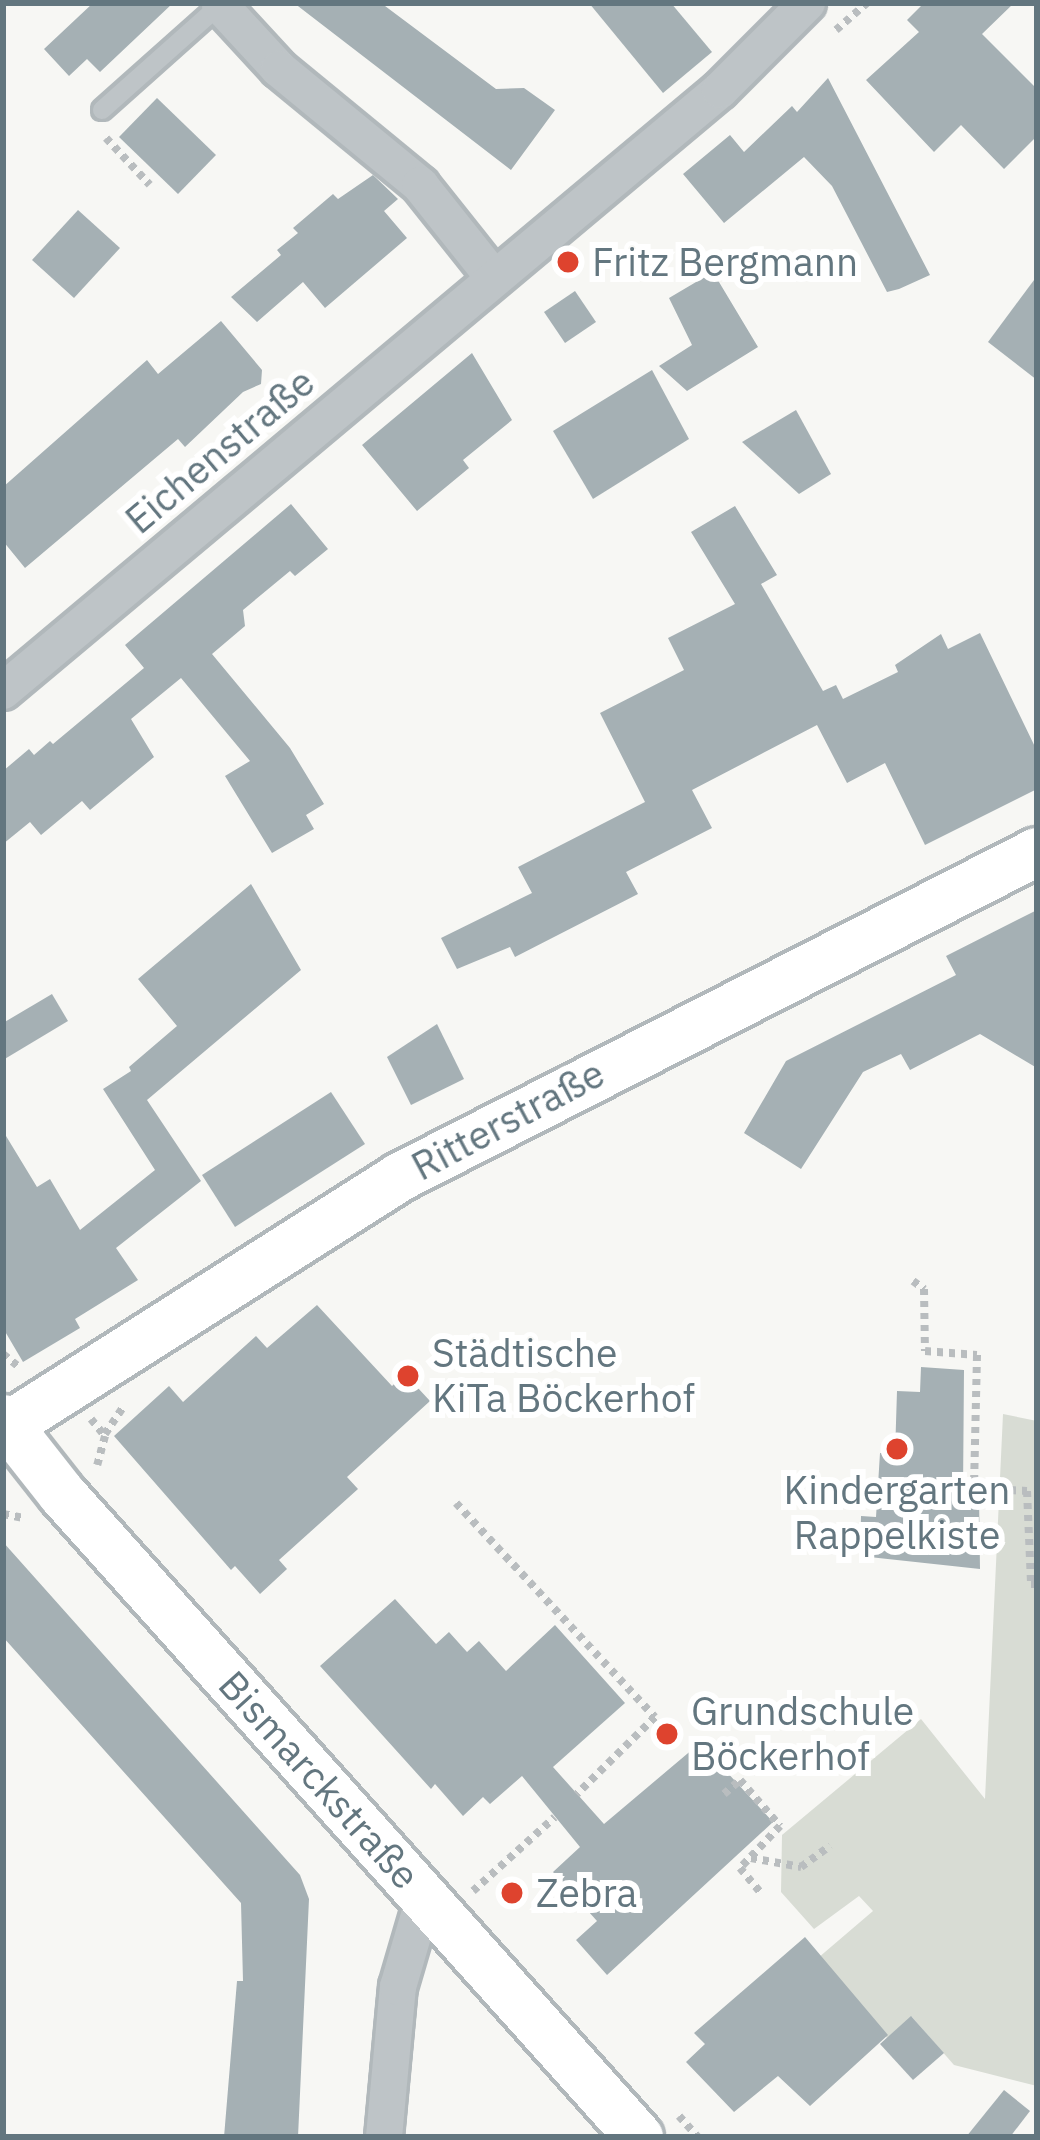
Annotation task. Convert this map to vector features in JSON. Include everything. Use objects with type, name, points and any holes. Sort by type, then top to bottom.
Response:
[{"type":"main road","name":"Ritterstraße","points":[[4,1425],[400,1177],[1035,859]]},
{"type":"main road","name":"Bismarckstraße","points":[[4,1425],[639,2137]]},
{"type":"street","points":[[221,4],[279,69],[420,185],[494,278]]},
{"type":"street","name":"Eichenstraße","points":[[3,691],[719,90],[784,11]]},
{"type":"street","points":[[384,2137],[398,1987],[424,1898]]},
{"type":"lane","points":[[102,110],[221,4]]},
{"type":"path","points":[[102,110],[103,136],[150,185]]},
{"type":"path","points":[[913,1281],[925,1289],[925,1351],[977,1355],[974,1488],[1027,1491],[1031,1584],[1037,1584]]},
{"type":"path","points":[[456,1503],[655,1717],[577,1794]]},
{"type":"path","points":[[3,1514],[26,1518]]},
{"type":"path","points":[[724,1794],[740,1780],[780,1826],[740,1868],[763,1895]]},
{"type":"path","points":[[472,1892],[555,1816]]},
{"type":"path","points":[[751,1858],[801,1867],[830,1846]]},
{"type":"shaded area","points":[[1003,1414],[1037,1421],[1037,2086],[954,2065],[912,2017],[887,2038],[818,1958],[873,1911],[859,1896],[814,1929],[781,1892],[782,1835],[921,1719],[985,1799]]},
{"type":"building","points":[[93,3],[173,3],[100,72],[87,59],[69,76],[44,49]]},
{"type":"building","points":[[294,3],[381,3],[496,89],[524,88],[555,110],[511,170]]},
{"type":"building","points":[[589,3],[671,3],[712,52],[663,93]]},
{"type":"building","points":[[924,3],[1014,3],[982,34],[1037,89],[1037,136],[1004,169],[961,125],[934,152],[866,80],[919,32],[907,20]]},
{"type":"building","points":[[828,78],[930,275],[899,289],[887,292],[832,186],[804,157],[724,223],[683,174],[730,135],[744,152],[792,106],[797,112]]},
{"type":"building","points":[[157,98],[216,155],[178,194],[119,137]]},
{"type":"building","points":[[373,175],[398,199],[384,211],[407,238],[325,308],[303,282],[257,322],[231,297],[281,255],[277,250],[298,233],[293,228],[333,194],[338,199]]},
{"type":"building","points":[[78,210],[120,248],[74,298],[32,260]]},
{"type":"building","points":[[713,272],[758,347],[687,391],[659,366],[692,345],[669,298]]},
{"type":"building","points":[[1037,276],[1037,380],[988,342]]},
{"type":"building","points":[[575,291],[596,322],[565,343],[544,312]]},
{"type":"building","points":[[221,321],[262,370],[261,384],[243,392],[185,447],[178,439],[25,568],[3,541],[3,487],[147,360],[158,374]]},
{"type":"building","points":[[472,353],[512,420],[463,460],[469,468],[417,511],[362,445]]},
{"type":"building","points":[[652,370],[689,439],[593,499],[553,431]]},
{"type":"building","points":[[796,410],[831,474],[799,494],[742,442]]},
{"type":"building","points":[[291,504],[328,549],[295,576],[290,571],[243,610],[245,626],[212,654],[290,748],[324,804],[306,815],[314,829],[272,853],[225,776],[250,761],[181,678],[131,719],[154,757],[90,810],[82,801],[41,835],[30,822],[3,844],[3,771],[29,749],[34,755],[50,741],[53,744],[144,668],[125,645]]},
{"type":"building","points":[[735,506],[777,575],[761,584],[823,691],[836,685],[843,699],[898,672],[895,665],[941,634],[948,649],[980,633],[1037,751],[1037,789],[925,845],[885,763],[847,783],[817,725],[692,790],[712,828],[626,872],[638,894],[515,957],[510,947],[457,969],[441,938],[532,893],[518,867],[645,802],[600,713],[684,670],[668,638],[735,604],[691,532]]},
{"type":"building","points":[[251,884],[301,970],[147,1100],[201,1181],[116,1248],[138,1280],[75,1319],[80,1328],[23,1362],[3,1328],[3,1131],[37,1187],[50,1179],[80,1230],[155,1170],[103,1089],[131,1071],[129,1067],[177,1026],[138,979]]},
{"type":"building","points":[[1037,910],[1037,1068],[980,1034],[910,1070],[901,1054],[863,1072],[801,1169],[744,1133],[786,1061],[956,975],[946,956]]},
{"type":"building","points":[[52,994],[68,1021],[3,1060],[3,1023]]},
{"type":"building","points":[[437,1024],[464,1079],[411,1105],[387,1057]]},
{"type":"building","points":[[331,1092],[365,1144],[235,1227],[202,1175]]},
{"type":"building","points":[[317,1305],[392,1386],[405,1374],[430,1401],[347,1477],[358,1489],[279,1560],[287,1569],[260,1594],[235,1566],[231,1570],[114,1436],[169,1386],[183,1402],[256,1336],[267,1348]]},
{"type":"building","points":[[921,1367],[964,1370],[963,1492],[979,1493],[980,1569],[860,1556],[861,1516],[876,1517],[880,1453],[895,1454],[897,1391],[920,1392]]},
{"type":"building","points":[[3,1542],[300,1875],[309,1899],[298,2137],[224,2137],[237,1981],[243,1981],[241,1903],[3,1637]]},
{"type":"building","points":[[395,1599],[436,1644],[449,1632],[467,1652],[479,1641],[506,1671],[555,1625],[625,1703],[553,1767],[604,1824],[700,1743],[773,1822],[607,1975],[576,1940],[597,1921],[553,1872],[580,1847],[522,1776],[490,1804],[483,1797],[463,1816],[435,1784],[431,1789],[320,1666]]},
{"type":"building","points":[[805,1937],[888,2035],[810,2106],[778,2076],[734,2112],[686,2062],[705,2044],[694,2033]]},
{"type":"building","points":[[911,2016],[944,2053],[913,2080],[880,2044]]},
{"type":"building","points":[[1004,2090],[1030,2111],[1010,2137],[966,2137]]},
{"type":"place","name":"Fritz Bergmann","points":[[568,262]]},
{"type":"place","name":"Städtische KiTa Böckerhof","points":[[408,1376]]},
{"type":"place","name":"Kindergarten Rappelkiste","points":[[897,1449]]},
{"type":"place","name":"Grundschule Böckerhof","points":[[667,1734]]},
{"type":"place","name":"Zebra","points":[[512,1893]]}]
